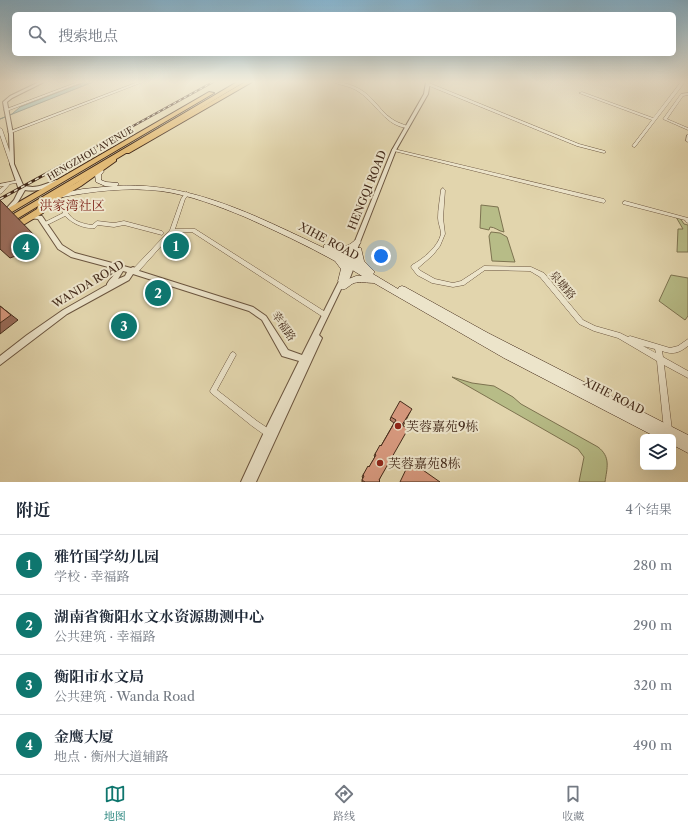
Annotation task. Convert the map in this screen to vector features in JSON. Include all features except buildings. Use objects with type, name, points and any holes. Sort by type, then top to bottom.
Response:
[{"type":"main road","name":"HENGZHOU AVENUE","points":[[2,215],[192,104]]},
{"type":"main road","name":"HENGZHOU AVENUE","points":[[0,226],[42,205],[108,162],[204,104]]},
{"type":"main road","points":[[60,196],[101,170],[108,162],[209,104]]},
{"type":"main road","name":"XIHE ROAD","points":[[101,170],[97,178],[101,183],[163,186],[190,191],[259,215],[321,244],[381,282],[485,343],[667,434]]},
{"type":"main road","name":"XIHE ROAD","points":[[42,205],[60,196],[120,188],[160,189],[187,194],[255,219],[334,257],[371,272],[485,336],[667,434]]},
{"type":"main road","points":[[0,236],[30,217],[42,205]]},
{"type":"main road","points":[[321,244],[349,249],[352,248],[357,242]]},
{"type":"main road","points":[[358,250],[358,258],[360,263],[371,272]]},
{"type":"main road","points":[[334,257],[345,268],[343,284],[361,279],[381,282]]},
{"type":"main road","name":"XIHE ROAD","points":[[676,437],[688,440]]},
{"type":"main road","points":[[676,442],[688,448]]},
{"type":"street","points":[[5,104],[10,132],[12,164]]},
{"type":"street","points":[[6,110],[21,104]]},
{"type":"street","points":[[10,132],[82,104]]},
{"type":"street","points":[[375,104],[388,119],[397,125],[407,127]]},
{"type":"street","name":"HENGQI ROAD","points":[[305,359],[343,284],[357,242],[396,150],[420,104]]},
{"type":"street","name":"HENGQI ROAD","points":[[351,263],[358,250],[396,150],[424,104]]},
{"type":"street","points":[[480,104],[578,145],[604,152]]},
{"type":"street","points":[[612,104],[654,120]]},
{"type":"street","points":[[634,146],[666,104]]},
{"type":"street","points":[[675,104],[665,119],[688,129]]},
{"type":"street","points":[[0,129],[2,142],[22,192],[18,199],[2,215]]},
{"type":"street","points":[[688,136],[688,141]]},
{"type":"street","points":[[396,150],[604,201]]},
{"type":"street","points":[[0,185],[9,183],[20,184],[29,189],[38,188],[61,180]]},
{"type":"street","points":[[0,192],[9,183]]},
{"type":"street","name":"泉塘路","points":[[443,190],[441,224],[444,229],[443,234],[437,246],[428,258],[414,267],[419,273],[434,281],[453,285],[462,283],[484,268],[531,269],[542,275],[581,322],[594,328],[620,336],[688,375]]},
{"type":"street","points":[[133,272],[172,231],[183,199],[187,194]]},
{"type":"street","points":[[625,203],[667,213],[687,219],[688,221]]},
{"type":"street","name":"幸福路","points":[[42,205],[47,223],[62,247],[75,253],[133,272]]},
{"type":"street","points":[[62,206],[66,214],[76,223],[86,226],[93,227],[97,223],[114,225],[124,223],[162,233]]},
{"type":"street","points":[[47,223],[66,214]]},
{"type":"street","name":"幸福路","points":[[30,217],[40,217],[62,247],[79,257],[120,268],[252,309],[264,318],[285,353],[305,359]]},
{"type":"street","points":[[172,231],[193,230],[325,315]]},
{"type":"street","points":[[110,284],[117,277],[120,272],[120,268]]},
{"type":"street","name":"WANDA ROAD","points":[[0,357],[28,334],[64,310],[133,272]]},
{"type":"street","name":"WANDA ROAD","points":[[0,361],[65,312],[133,272]]},
{"type":"street","name":"HENGQI ROAD","points":[[246,482],[325,315],[343,284]]},
{"type":"street","points":[[620,336],[670,351],[680,348],[688,342]]},
{"type":"street","points":[[658,348],[661,360],[667,434]]},
{"type":"street","points":[[232,355],[213,391],[234,406],[245,418],[270,434]]},
{"type":"street","name":"HENGQI ROAD","points":[[251,482],[270,434]]},
{"type":"green space","points":[[481,205],[498,207],[504,232],[492,227],[490,227],[489,230],[480,228]]},
{"type":"green space","points":[[676,217],[680,218],[684,224],[688,225],[688,252],[677,252],[678,229],[683,229]]},
{"type":"green space","points":[[491,232],[500,233],[507,237],[515,262],[492,261],[489,236]]},
{"type":"green space","points":[[671,275],[688,278],[688,316],[685,320],[659,301]]},
{"type":"green space","points":[[452,377],[472,383],[494,386],[513,397],[521,404],[598,447],[605,455],[607,463],[605,482],[579,482],[584,457],[578,449]]},
{"type":"water","points":[[27,104],[36,104],[0,119],[12,114],[20,107]]},
{"type":"railway","points":[[84,153],[172,104]]},
{"type":"railway","points":[[0,199],[86,152]]},
{"type":"place","name":"雅竹国学幼儿园","points":[[176,246]]},
{"type":"place","name":"金鹰大厦","points":[[26,247]]},
{"type":"place","name":"湖南省衡阳水文水资源勘测中心","points":[[158,293]]},
{"type":"place","name":"衡阳市水文局","points":[[124,326]]},
{"type":"place","name":"芙蓉嘉苑9栋","points":[[398,426]]},
{"type":"place","name":"芙蓉嘉苑8栋","points":[[380,463]]},
{"type":"district","name":"洪家湾社区","points":[[72,205]]}]
